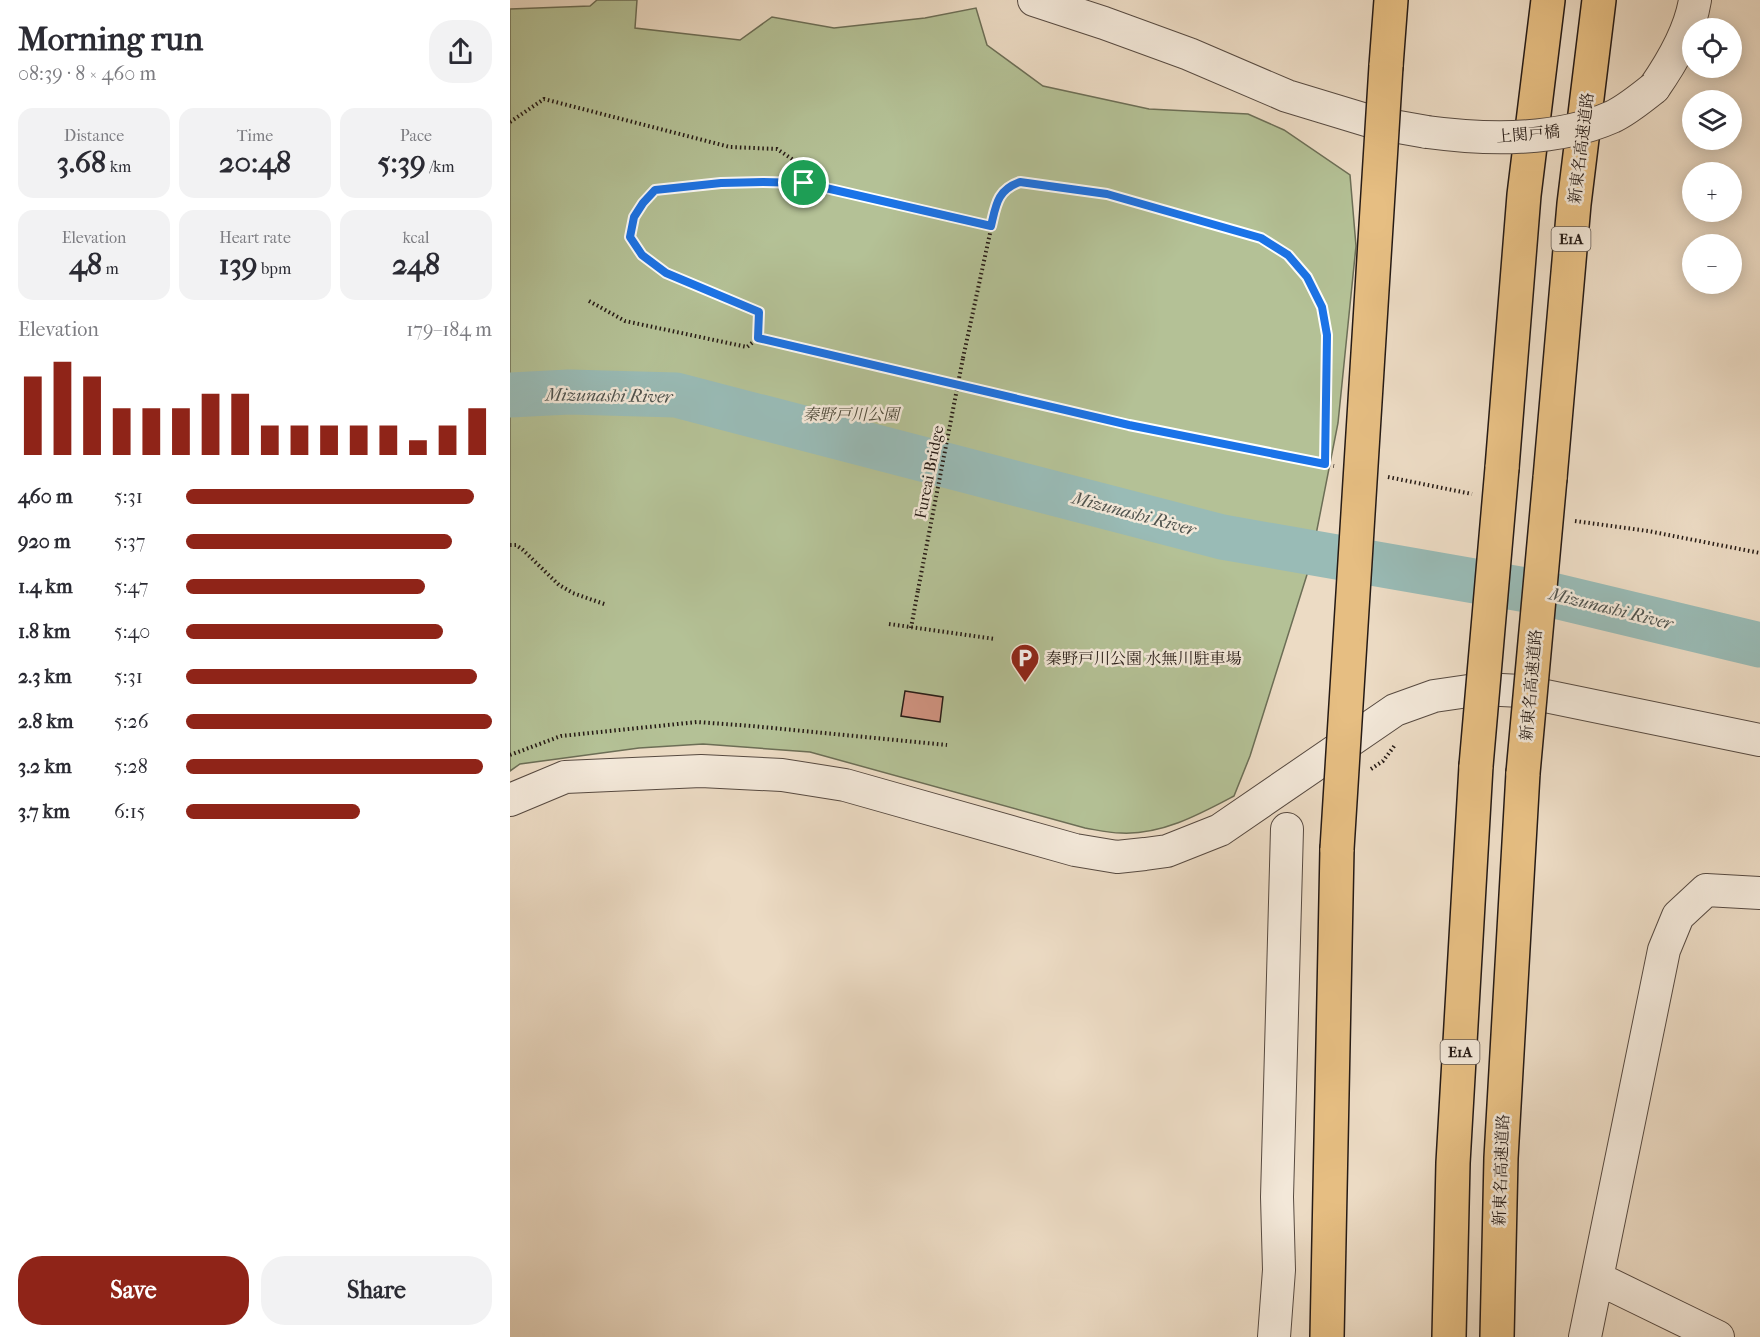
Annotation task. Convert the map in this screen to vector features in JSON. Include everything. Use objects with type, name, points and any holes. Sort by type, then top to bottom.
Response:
[{"type":"highway","points":[[1327,1337],[1337,849],[1391,0]]},
{"type":"highway","name":"E1A","points":[[1449,1337],[1453,1163],[1476,766],[1524,195],[1548,0]]},
{"type":"highway","name":"新東名高速道路","points":[[1497,1337],[1501,1158],[1524,773],[1574,204],[1599,0]]},
{"type":"street","name":"上関戸橋","points":[[1034,0],[1189,54],[1287,96],[1376,123],[1427,132],[1473,137],[1503,137],[1538,135],[1573,129],[1614,116],[1654,88],[1668,68],[1683,39],[1695,0]]},
{"type":"street","points":[[510,800],[565,777],[701,771],[782,775],[845,785],[1075,850],[1117,857],[1167,851],[1220,830],[1395,710],[1434,696],[1482,689],[1521,691],[1760,740]]},
{"type":"street","points":[[1274,1337],[1279,1270],[1277,1197],[1287,829]]},
{"type":"street","points":[[1585,1337],[1664,950],[1678,916],[1707,890],[1760,893]]},
{"type":"street","points":[[1597,1278],[1718,1337]]},
{"type":"path","points":[[510,122],[544,99],[730,147],[777,149],[795,161],[804,183]]},
{"type":"path","name":"Fureai Bridge","points":[[911,628],[991,226],[997,201],[1007,186],[1020,182],[1107,194],[1261,238],[1288,255],[1307,277],[1322,307],[1327,335],[1325,464]]},
{"type":"path","points":[[589,301],[625,321],[747,347],[758,338],[759,312],[666,273],[642,255],[630,237],[634,217],[655,190],[721,183],[804,183],[991,226]]},
{"type":"path","points":[[758,338],[1129,425],[1336,467]]},
{"type":"path","points":[[1381,476],[1470,494]]},
{"type":"path","points":[[1579,522],[1648,531],[1760,553]]},
{"type":"path","points":[[510,545],[516,545],[559,585],[573,593],[607,605]]},
{"type":"path","points":[[889,624],[995,639]]},
{"type":"path","points":[[510,755],[561,736],[697,722],[947,746]]},
{"type":"green space","name":"秦野戸川公園","points":[[597,0],[637,0],[635,28],[740,40],[772,17],[834,28],[925,18],[976,8],[987,45],[1043,86],[1149,109],[1248,114],[1284,130],[1350,175],[1356,246],[1338,423],[1310,565],[1250,756],[1234,796],[1166,827],[1136,833],[1116,833],[1085,828],[810,752],[703,744],[639,748],[520,764],[510,771],[510,9],[590,6]]},
{"type":"building","points":[[905,691],[943,697],[940,722],[901,716]]},
{"type":"waterway","name":"Mizunashi River","points":[[510,395],[569,392],[676,395],[1222,537],[1543,593],[1760,645]]},
{"type":"place","name":"秦野戸川公園 水無川駐車場","points":[[1025,684]]},
{"type":"route","points":[[1020,182],[1107,194],[1261,238],[1288,255],[1307,277],[1322,307],[1327,335],[1325,464],[1129,425],[758,338],[759,312],[666,273],[642,255],[630,237],[634,217],[655,190],[721,183],[804,183],[991,226],[997,201],[1007,186],[1020,182]]}]
